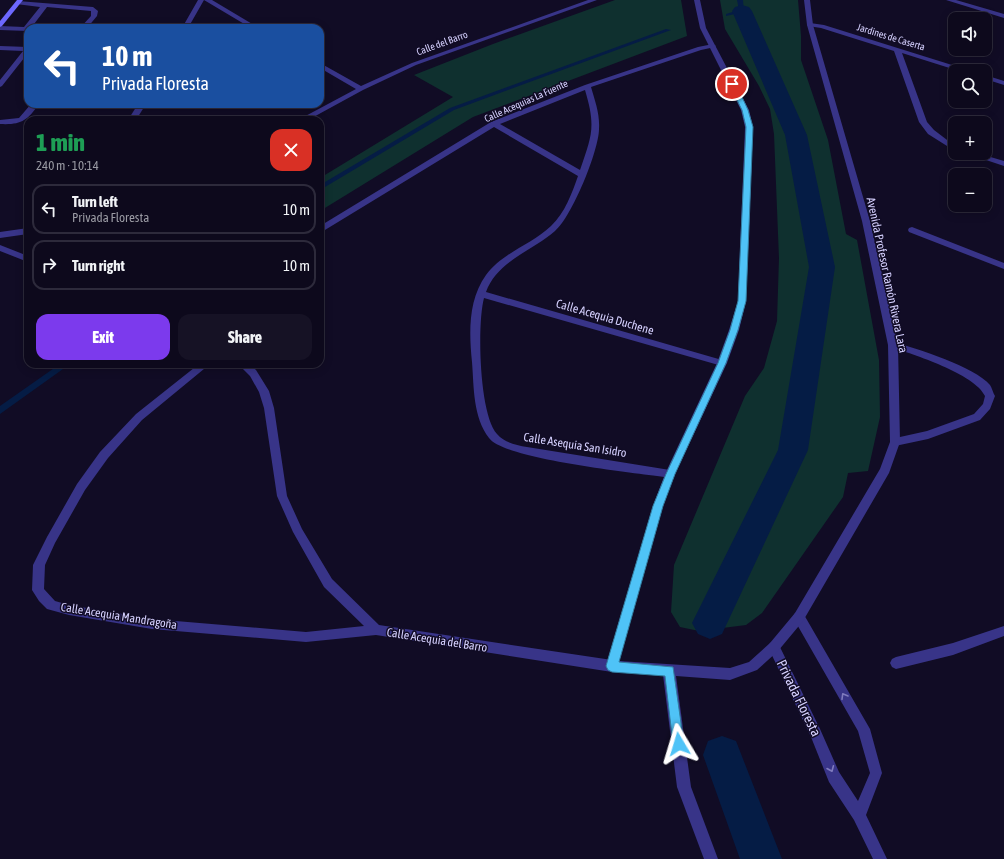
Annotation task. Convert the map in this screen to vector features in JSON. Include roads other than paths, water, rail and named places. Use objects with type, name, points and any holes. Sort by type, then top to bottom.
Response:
[{"type":"main road","points":[[0,25],[19,2]]},
{"type":"street","points":[[187,24],[201,0]]},
{"type":"street","points":[[207,0],[249,24]]},
{"type":"street","name":"Calle del Barro","points":[[310,116],[361,89],[414,64],[594,0]]},
{"type":"street","points":[[612,666],[658,506],[670,474],[722,363],[734,330],[742,301],[750,127],[745,110],[704,28],[697,0]]},
{"type":"street","name":"Avenida Profesor Ramón Rivera Lara","points":[[774,647],[799,617],[884,470],[895,442],[893,345],[866,222],[810,25],[807,0]]},
{"type":"street","points":[[949,0],[1004,16]]},
{"type":"street","points":[[19,2],[93,9],[95,11],[94,16],[87,24]]},
{"type":"street","points":[[31,24],[45,5]]},
{"type":"street","name":"Jardines de Caserta","points":[[810,25],[822,26],[948,65]]},
{"type":"street","points":[[0,28],[24,29]]},
{"type":"street","name":"Calle Acequias La Fuente","points":[[324,228],[494,124],[586,86],[700,48],[713,46]]},
{"type":"street","points":[[0,48],[24,49]]},
{"type":"street","points":[[897,49],[923,122],[932,132],[948,144]]},
{"type":"street","points":[[0,85],[24,54]]},
{"type":"street","points":[[324,67],[361,89]]},
{"type":"street","points":[[992,79],[1004,83]]},
{"type":"street","name":"Calle Asequia San Isidro","points":[[586,86],[596,118],[595,137],[569,205],[555,227],[498,266],[487,280],[481,294],[475,319],[476,357],[485,423],[493,436],[501,444],[516,449],[555,457],[670,474]]},
{"type":"street","points":[[0,122],[14,122],[21,121],[24,119]]},
{"type":"street","points":[[494,124],[581,174]]},
{"type":"street","points":[[991,160],[1004,164]]},
{"type":"street","points":[[912,230],[1004,266]]},
{"type":"street","points":[[0,235],[24,232]]},
{"type":"street","points":[[0,248],[24,257]]},
{"type":"street","name":"Calle Acequia Duchene","points":[[481,294],[722,363]]},
{"type":"street","points":[[893,345],[921,353],[971,376],[986,387],[990,396],[987,406],[977,417],[928,435],[895,442]]},
{"type":"street","name":"Calle Acequia Mandragoña","points":[[200,368],[140,417],[104,455],[81,487],[51,540],[39,565],[38,590],[51,604],[69,610],[152,624],[306,637],[376,630]]},
{"type":"street","name":"Calle Acequia del Barro","points":[[247,368],[264,391],[269,408],[282,496],[298,532],[328,583],[376,630],[612,666]]},
{"type":"street","points":[[799,617],[864,729],[876,773],[859,815]]},
{"type":"street","points":[[896,662],[953,649],[1004,631]]},
{"type":"street","name":"Privada Floresta","points":[[612,666],[730,674],[753,666],[774,647],[816,733],[834,777],[859,815],[880,859]]},
{"type":"street","points":[[670,671],[684,787],[711,859]]},
{"type":"waterway","points":[[728,15],[742,11],[740,0]]},
{"type":"waterway","points":[[710,623],[793,450],[822,267],[796,135],[742,11]]},
{"type":"waterway","points":[[324,186],[452,109],[668,30]]},
{"type":"waterway","points":[[0,411],[60,368]]},
{"type":"waterway","points":[[722,755],[761,859]]}]
